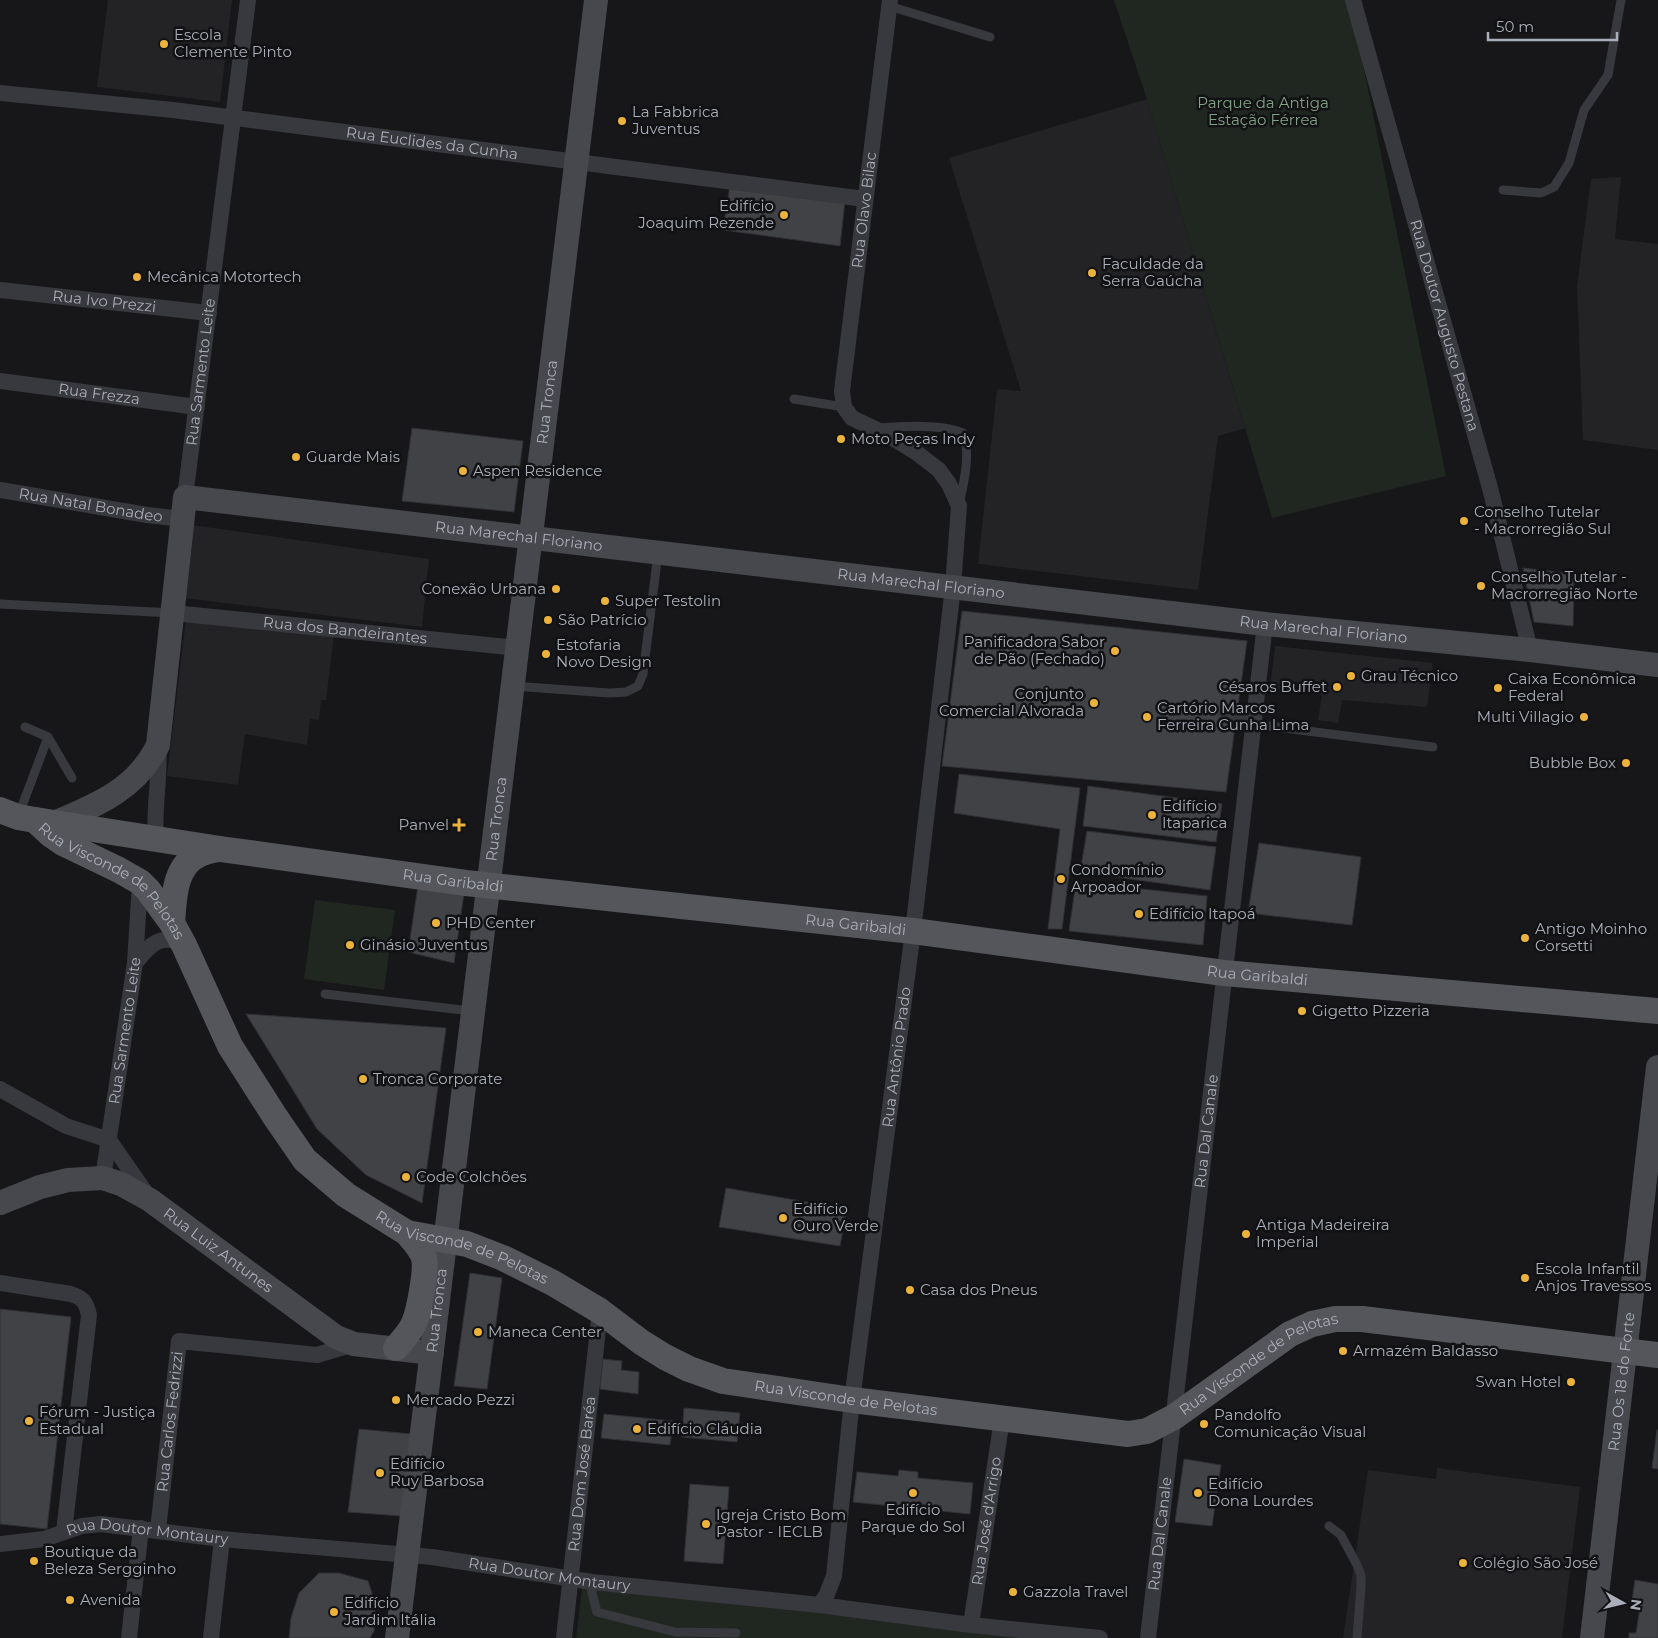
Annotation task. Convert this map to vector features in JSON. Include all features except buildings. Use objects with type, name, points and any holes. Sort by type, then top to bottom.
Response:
[{"type":"main road","name":"Rua Garibaldi","points":[[27,817],[220,849],[489,885],[913,931],[1224,974],[1658,1011]]},
{"type":"main road","name":"Rua Visconde de Pelotas","points":[[27,817],[63,843],[119,870],[140,882],[148,890],[178,934],[230,1046],[274,1115],[305,1160],[346,1195],[407,1232],[467,1244],[503,1258],[553,1283],[600,1311],[641,1342],[665,1357],[689,1369],[723,1381],[852,1400],[1128,1434],[1147,1430],[1174,1417],[1290,1334],[1312,1324],[1335,1320],[1362,1319],[1658,1355]]},
{"type":"main road","points":[[178,934],[176,888],[179,875],[191,859],[201,853],[220,849]]},
{"type":"main road","points":[[396,1348],[408,1334],[414,1323],[420,1299],[424,1268],[424,1259],[420,1248],[407,1232]]},
{"type":"street","name":"Rua Sarmento Leite","points":[[156,838],[155,818],[160,766],[158,744],[174,613],[184,508],[248,0]]},
{"type":"street","name":"Rua Tronca","points":[[397,1638],[596,0]]},
{"type":"street","name":"Rua Doutor Augusto Pestana","points":[[1353,0],[1490,488],[1530,650]]},
{"type":"street","name":"Rua Olavo Bilac","points":[[848,412],[842,391],[889,3]]},
{"type":"street","name":"Rua Euclides da Cunha","points":[[0,93],[234,118],[865,199]]},
{"type":"street","name":"Rua Ivo Prezzi","points":[[0,290],[209,313]]},
{"type":"street","name":"Rua Frezza","points":[[0,381],[197,407]]},
{"type":"street","name":"Rua Antônio Prado","points":[[820,1605],[827,1594],[834,1576],[852,1400],[913,931],[954,587],[958,506],[949,484],[939,470],[917,453],[848,412]]},
{"type":"street","name":"Rua Natal Bonadeo","points":[[0,490],[147,515],[184,508]]},
{"type":"street","name":"Rua Marechal Floriano","points":[[184,508],[530,538],[1265,624],[1530,650],[1658,665]]},
{"type":"street","name":"Rua dos Bandeirantes","points":[[174,613],[518,648]]},
{"type":"street","name":"Rua Dal Canale","points":[[1148,1638],[1265,624]]},
{"type":"street","name":"Rua Sarmento Leite","points":[[27,817],[104,801],[122,789],[151,760],[158,744]]},
{"type":"street","name":"Rua Sarmento Leite","points":[[102,1178],[135,963],[140,882]]},
{"type":"street","name":"Rua Visconde de Pelotas","points":[[135,963],[152,944],[161,940],[174,939],[178,934]]},
{"type":"street","name":"Rua Os 18 do Forte","points":[[1592,1638],[1658,1066]]},
{"type":"street","points":[[0,1089],[66,1126],[108,1140],[150,1200]]},
{"type":"street","name":"Rua Luiz Antunes","points":[[0,1203],[40,1187],[68,1180],[102,1178],[121,1184],[150,1200],[336,1337],[354,1344],[432,1353]]},
{"type":"street","points":[[0,1283],[71,1294],[82,1298],[89,1315],[64,1532]]},
{"type":"street","name":"Rua Dom José Baréa","points":[[564,1638],[600,1311]]},
{"type":"street","name":"Rua Carlos Fedrizzi","points":[[158,1530],[179,1341],[317,1355],[354,1344]]},
{"type":"street","name":"Rua José d'Arrigo","points":[[971,1625],[1002,1419]]},
{"type":"street","name":"Rua Doutor Montaury","points":[[0,1544],[44,1539],[82,1526],[101,1524],[222,1539],[432,1558],[592,1582],[820,1605],[971,1625],[1100,1638]]},
{"type":"street","points":[[128,1638],[141,1528]]},
{"type":"street","points":[[211,1638],[222,1539]]},
{"type":"lane","points":[[1503,190],[1541,193],[1554,187],[1569,163],[1584,110],[1608,75],[1621,0]]},
{"type":"lane","points":[[889,3],[990,37]]},
{"type":"lane","points":[[794,399],[848,412]]},
{"type":"lane","name":"Rua Antônio Prado","points":[[874,428],[905,426],[955,429],[963,433],[967,442],[963,487],[958,506]]},
{"type":"lane","points":[[513,686],[609,693],[626,692],[638,686],[643,674],[658,553]]},
{"type":"lane","points":[[0,604],[174,613]]},
{"type":"lane","points":[[1222,715],[1432,747]]},
{"type":"lane","points":[[25,727],[48,737],[72,778]]},
{"type":"lane","points":[[27,817],[48,737]]},
{"type":"lane","points":[[325,994],[473,1011]]},
{"type":"lane","points":[[1329,1526],[1340,1535],[1356,1563],[1360,1575],[1361,1587],[1357,1638]]},
{"type":"lane","points":[[592,1582],[592,1593],[597,1612],[675,1632],[736,1633]]},
{"type":"shaded area","name":"Escola Clemente Pinto","points":[[108,0],[232,0],[220,102],[97,87]]},
{"type":"shaded area","name":"Faculdade da Serra Gaúcha","points":[[1147,99],[1245,428],[1218,436],[1198,590],[978,564],[997,389],[1021,391],[949,158]]},
{"type":"shaded area","points":[[1621,177],[1615,239],[1658,244],[1658,450],[1583,440],[1577,286],[1591,179]]},
{"type":"shaded area","points":[[193,525],[429,559],[422,627],[184,598]]},
{"type":"shaded area","points":[[186,619],[334,635],[326,700],[321,700],[319,720],[310,719],[307,745],[245,734],[238,785],[167,776]]},
{"type":"shaded area","name":"Grau Técnico","points":[[1275,646],[1433,663],[1427,707],[1342,700],[1338,723],[1318,720],[1322,695],[1270,688]]},
{"type":"shaded area","name":"Colégio São José","points":[[1437,1468],[1580,1487],[1562,1638],[1343,1638],[1368,1470],[1436,1479]]},
{"type":"green space","name":"Parque da Antiga Estação Férrea","points":[[1114,0],[1350,0],[1446,476],[1272,518],[1147,99]]},
{"type":"green space","name":"Ginásio Juventus","points":[[315,900],[395,910],[384,990],[304,979]]},
{"type":"green space","points":[[583,1581],[1035,1638],[576,1638]]},
{"type":"place","name":"Escola Clemente Pinto","points":[[164,44]]},
{"type":"place","name":"La Fabbrica Juventus","points":[[622,121]]},
{"type":"place","name":"Edifício Joaquim Rezende","points":[[784,215]]},
{"type":"place","name":"Faculdade da Serra Gaúcha","points":[[1092,273]]},
{"type":"place","name":"Mecânica Motortech","points":[[137,277]]},
{"type":"place","name":"Moto Peças Indy","points":[[841,439]]},
{"type":"place","name":"Guarde Mais","points":[[296,457]]},
{"type":"place","name":"Aspen Residence","points":[[463,471]]},
{"type":"place","name":"Conselho Tutelar - Macrorregião Sul","points":[[1464,521]]},
{"type":"place","name":"Conselho Tutelar - Macrorregião Norte","points":[[1481,586]]},
{"type":"place","name":"Conexão Urbana","points":[[556,589]]},
{"type":"place","name":"Super Testolin","points":[[605,601]]},
{"type":"place","name":"São Patrício","points":[[548,620]]},
{"type":"place","name":"Panificadora Sabor de Pão (Fechado)","points":[[1115,651]]},
{"type":"place","name":"Estofaria Novo Design","points":[[546,654]]},
{"type":"place","name":"Grau Técnico","points":[[1351,676]]},
{"type":"place","name":"Césaros Buffet","points":[[1337,687]]},
{"type":"place","name":"Caixa Econômica Federal","points":[[1498,688]]},
{"type":"place","name":"Conjunto Comercial Alvorada","points":[[1094,703]]},
{"type":"place","name":"Cartório Marcos Ferreira Cunha Lima","points":[[1147,717]]},
{"type":"place","name":"Multi Villagio","points":[[1584,717]]},
{"type":"place","name":"Bubble Box","points":[[1626,763]]},
{"type":"place","name":"Edifício Itaparica","points":[[1152,815]]},
{"type":"place","name":"Panvel","points":[[459,825]]},
{"type":"place","name":"Condomínio Arpoador","points":[[1061,879]]},
{"type":"place","name":"Edifício Itapoá","points":[[1139,914]]},
{"type":"place","name":"PHD Center","points":[[436,923]]},
{"type":"place","name":"Antigo Moinho Corsetti","points":[[1525,938]]},
{"type":"place","name":"Ginásio Juventus","points":[[350,945]]},
{"type":"place","name":"Gigetto Pizzeria","points":[[1302,1011]]},
{"type":"place","name":"Tronca Corporate","points":[[363,1079]]},
{"type":"place","name":"Code Colchões","points":[[406,1177]]},
{"type":"place","name":"Edifício Ouro Verde","points":[[783,1218]]},
{"type":"place","name":"Antiga Madeireira Imperial","points":[[1246,1234]]},
{"type":"place","name":"Escola Infantil Anjos Travessos","points":[[1525,1278]]},
{"type":"place","name":"Casa dos Pneus","points":[[910,1290]]},
{"type":"place","name":"Maneca Center","points":[[478,1332]]},
{"type":"place","name":"Armazém Baldasso","points":[[1343,1351]]},
{"type":"place","name":"Swan Hotel","points":[[1571,1382]]},
{"type":"place","name":"Mercado Pezzi","points":[[396,1400]]},
{"type":"place","name":"Fórum - Justiça Estadual","points":[[29,1421]]},
{"type":"place","name":"Pandolfo Comunicação Visual","points":[[1204,1424]]},
{"type":"place","name":"Edifício Cláudia","points":[[637,1429]]},
{"type":"place","name":"Edifício Ruy Barbosa","points":[[380,1473]]},
{"type":"place","name":"Edifício Parque do Sol","points":[[913,1493]]},
{"type":"place","name":"Edifício Dona Lourdes","points":[[1198,1493]]},
{"type":"place","name":"Igreja Cristo Bom Pastor - IECLB","points":[[706,1524]]},
{"type":"place","name":"Boutique da Beleza Sergginho","points":[[34,1561]]},
{"type":"place","name":"Colégio São José","points":[[1463,1563]]},
{"type":"place","name":"Gazzola Travel","points":[[1013,1592]]},
{"type":"place","name":"Avenida","points":[[70,1600]]},
{"type":"place","name":"Edifício Jardim Itália","points":[[334,1612]]}]
